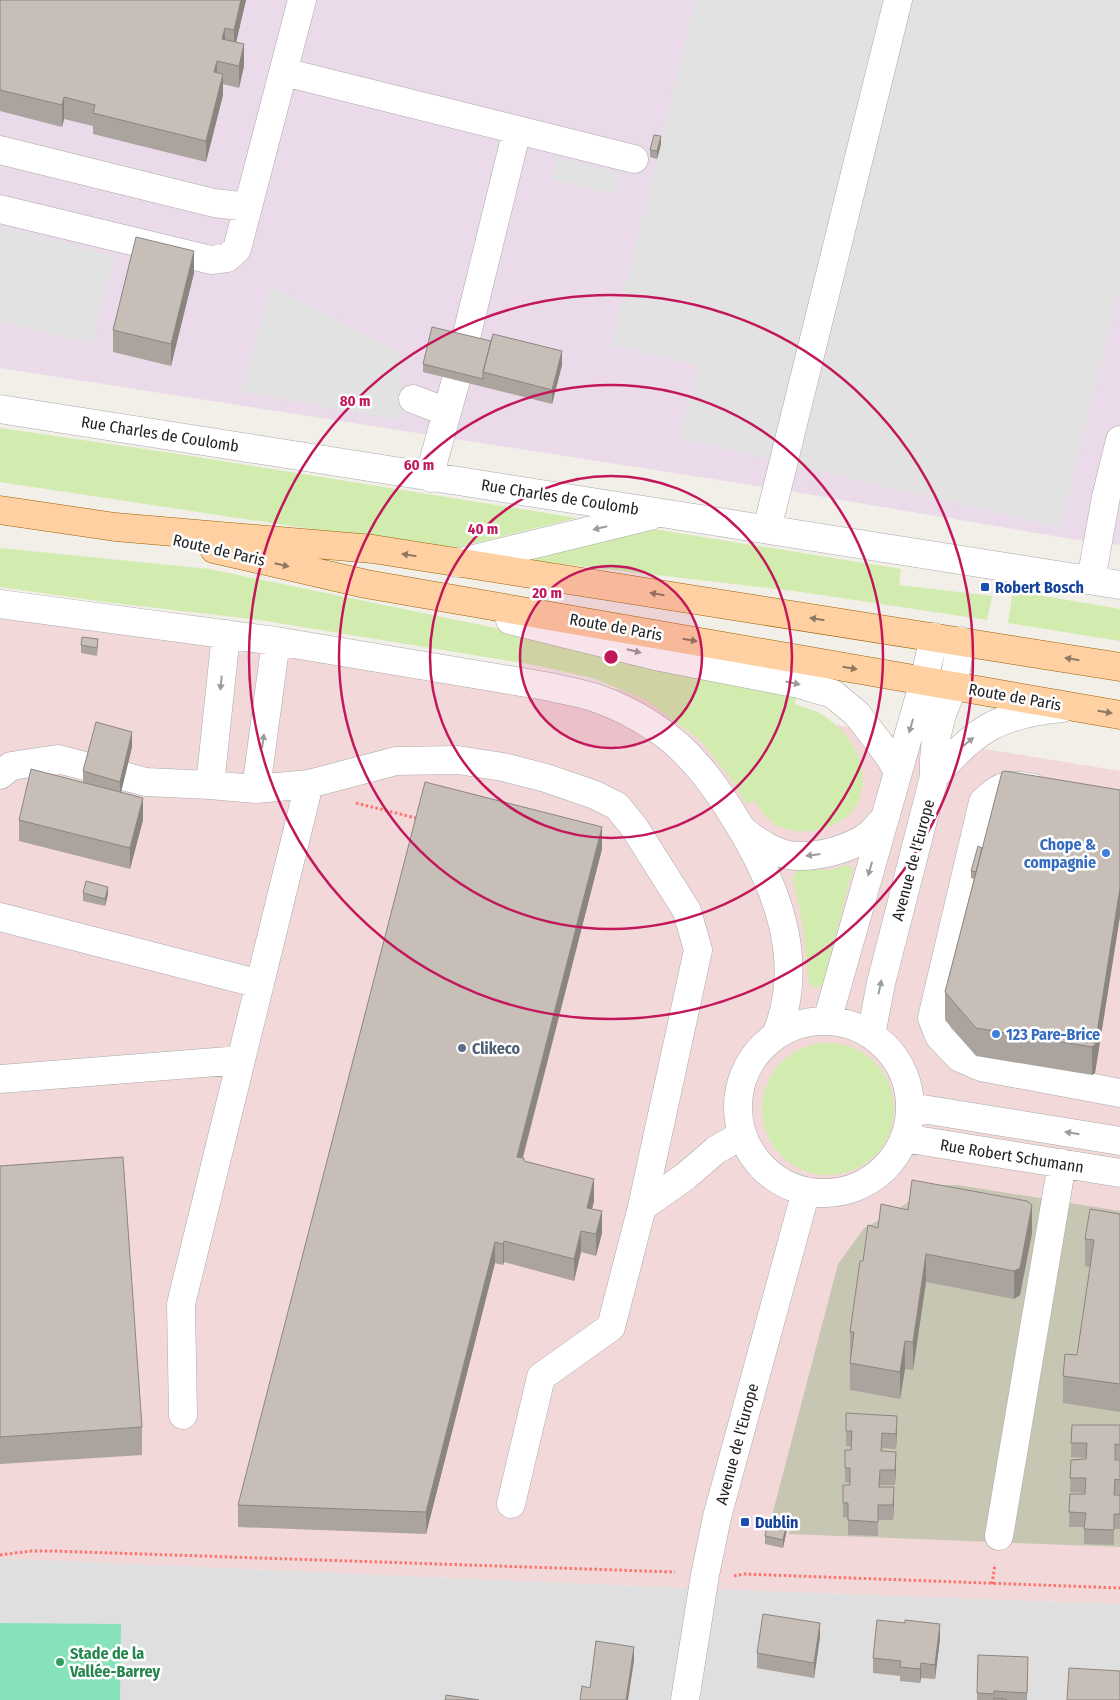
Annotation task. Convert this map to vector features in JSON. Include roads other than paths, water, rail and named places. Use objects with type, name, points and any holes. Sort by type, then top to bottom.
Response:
[{"type":"main road","name":"Route de Paris","points":[[0,510],[115,526],[374,549],[1120,667]]},
{"type":"main road","name":"Route de Paris","points":[[115,526],[366,584],[1120,715]]},
{"type":"street","points":[[0,210],[211,260],[226,258],[237,249],[302,0]]},
{"type":"street","points":[[767,529],[898,0]]},
{"type":"street","points":[[284,72],[634,160]]},
{"type":"street","points":[[465,342],[517,130]]},
{"type":"street","points":[[0,150],[214,203],[248,207]]},
{"type":"street","points":[[431,478],[434,459],[456,380]]},
{"type":"street","points":[[413,399],[447,412]]},
{"type":"street","name":"Rue Charles de Coulomb","points":[[0,409],[431,478],[1120,584]]},
{"type":"street","points":[[1091,580],[1106,497],[1120,440]]},
{"type":"street","points":[[457,562],[664,513]]},
{"type":"street","points":[[366,584],[655,656],[799,684],[834,694],[857,714],[889,756],[898,772]]},
{"type":"street","points":[[0,604],[276,641],[551,688],[596,698],[627,711],[655,727],[678,745],[700,768],[742,830],[766,873],[781,914],[789,960],[784,1017],[776,1035]]},
{"type":"street","points":[[210,785],[226,634]]},
{"type":"street","points":[[827,1021],[924,681],[948,639]]},
{"type":"street","name":"Avenue de l'Europe","points":[[871,1035],[881,982],[934,777],[936,738],[942,714],[953,687],[948,639]]},
{"type":"street","points":[[256,789],[276,641]]},
{"type":"street","points":[[934,777],[954,754],[989,726],[1014,716],[1039,710],[1070,707]]},
{"type":"street","points":[[0,775],[11,766],[58,759],[146,782],[256,789],[309,784],[396,761],[458,760],[546,778],[595,794],[617,806],[634,827],[687,911],[698,950],[642,1207],[611,1326],[541,1377],[511,1504]]},
{"type":"street","points":[[183,1415],[181,1304],[309,784]]},
{"type":"street","points":[[1062,793],[1014,785],[996,789],[983,802],[932,1018],[939,1036],[960,1058],[982,1067],[1120,1093]]},
{"type":"street","points":[[742,830],[780,852],[795,856],[814,855],[833,851],[857,842],[871,834],[885,818]]},
{"type":"street","points":[[0,917],[260,984]]},
{"type":"street","points":[[827,1021],[842,1023],[857,1027],[871,1035],[895,1058],[908,1090],[910,1107],[908,1123],[904,1138],[896,1153],[885,1167],[872,1178],[857,1186],[840,1191],[806,1191],[789,1185],[773,1176],[760,1165],[750,1150],[742,1134],[739,1119],[740,1087],[754,1057],[776,1035],[801,1024],[827,1021]]},
{"type":"street","points":[[0,1079],[242,1060]]},
{"type":"street","name":"Rue Robert Schumann","points":[[910,1107],[1120,1141]]},
{"type":"street","points":[[642,1207],[686,1176],[716,1150],[742,1134]]},
{"type":"street","name":"Rue Robert Schumann","points":[[904,1138],[1120,1173]]},
{"type":"street","points":[[999,1536],[1062,1164]]},
{"type":"street","name":"Avenue de l'Europe","points":[[685,1700],[705,1575],[717,1517],[806,1191]]},
{"type":"place","name":"Robert Bosch","points":[[985,587]]},
{"type":"place","name":"Chope & compagnie","points":[[1106,853]]},
{"type":"place","name":"123 Pare-Brice","points":[[996,1034]]},
{"type":"place","name":"Clikeco","points":[[462,1048]]},
{"type":"place","name":"Dublin","points":[[745,1522]]},
{"type":"place","name":"Stade de la Vallée-Barrey","points":[[60,1662]]}]
